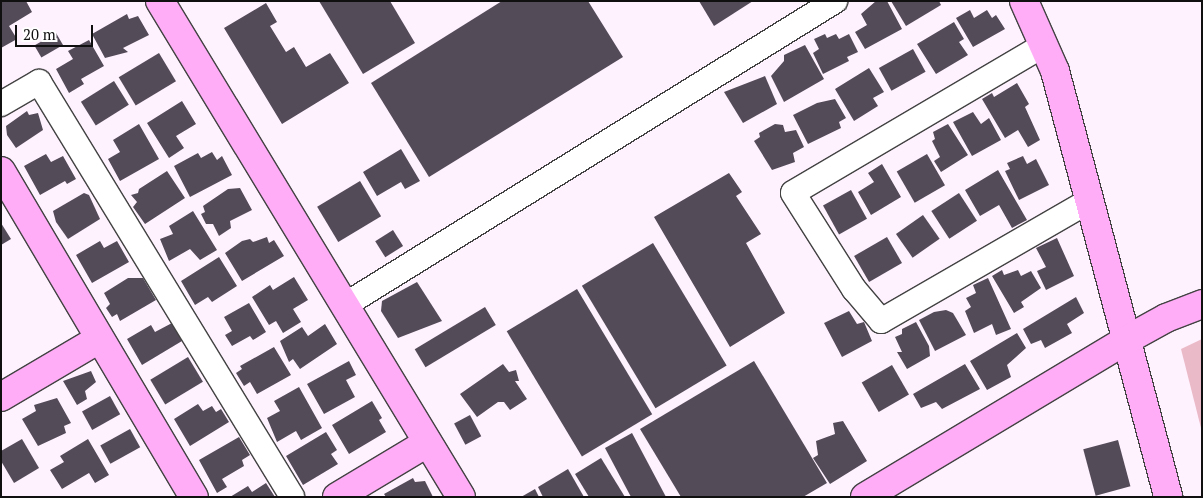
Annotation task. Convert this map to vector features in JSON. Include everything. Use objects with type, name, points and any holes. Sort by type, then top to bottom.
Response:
[{"type":"street","points":[[160,1],[461,497]]},
{"type":"street","points":[[345,305],[835,1]]},
{"type":"street","points":[[1024,1],[1055,71],[1128,339],[1168,497]]},
{"type":"street","points":[[1044,45],[793,193],[854,289],[882,321],[1089,201]]},
{"type":"street","points":[[1,104],[39,82],[292,497]]},
{"type":"street","points":[[1,171],[194,497]]},
{"type":"street","points":[[865,497],[1128,339],[1166,318],[1202,304]]},
{"type":"street","points":[[1,397],[99,339]]},
{"type":"street","points":[[337,497],[427,443]]},
{"type":"shaded area","points":[[1202,339],[1202,432],[1181,349]]},
{"type":"building","points":[[1,1],[26,1],[32,12],[9,26],[17,39],[1,48]]},
{"type":"building","points":[[319,1],[390,1],[415,43],[363,74]]},
{"type":"building","points":[[502,1],[588,1],[623,57],[429,177],[371,83]]},
{"type":"building","points":[[699,1],[753,1],[714,26]]},
{"type":"building","points":[[876,1],[887,1],[902,29],[865,49],[855,32],[867,25],[861,14]]},
{"type":"building","points":[[891,1],[939,1],[941,5],[906,26]]},
{"type":"building","points":[[266,3],[277,22],[270,26],[286,52],[294,47],[306,67],[330,53],[349,83],[282,124],[224,28]]},
{"type":"building","points":[[970,10],[974,18],[987,10],[992,18],[996,15],[1005,29],[973,47],[956,18]]},
{"type":"building","points":[[127,14],[129,19],[138,16],[149,35],[123,48],[128,52],[105,58],[92,34]]},
{"type":"building","points":[[954,22],[964,39],[959,42],[968,55],[936,74],[917,44]]},
{"type":"building","points":[[56,33],[63,45],[41,58],[34,46]]},
{"type":"building","points":[[825,34],[827,38],[836,34],[839,39],[849,34],[858,52],[847,57],[849,61],[823,74],[813,53],[819,49],[814,39]]},
{"type":"building","points":[[89,40],[104,66],[81,79],[84,84],[69,93],[56,69],[73,59],[68,51]]},
{"type":"building","points":[[805,45],[824,79],[784,102],[771,76],[784,61],[784,55]]},
{"type":"building","points":[[913,49],[926,72],[891,91],[879,68]]},
{"type":"building","points":[[159,53],[176,81],[136,105],[119,77]]},
{"type":"building","points":[[869,68],[884,92],[873,98],[878,106],[854,121],[835,89]]},
{"type":"building","points":[[765,76],[777,104],[743,123],[724,92]]},
{"type":"building","points":[[114,81],[129,105],[96,125],[81,102]]},
{"type":"building","points":[[1017,83],[1029,104],[1025,107],[1040,140],[1028,147],[1018,130],[1005,138],[982,99],[992,93],[994,97]]},
{"type":"building","points":[[835,99],[846,118],[839,122],[841,128],[808,144],[793,115],[817,103]]},
{"type":"building","points":[[182,101],[196,124],[176,136],[184,148],[169,158],[147,123]]},
{"type":"building","points":[[27,111],[29,115],[38,113],[43,130],[16,148],[7,135],[6,126]]},
{"type":"building","points":[[973,112],[981,124],[989,118],[1001,140],[972,156],[953,122]]},
{"type":"building","points":[[139,124],[159,159],[120,181],[108,159],[120,152],[113,140]]},
{"type":"building","points":[[775,124],[783,125],[785,132],[796,130],[804,147],[793,153],[795,162],[772,170],[754,141],[760,137],[759,133]]},
{"type":"building","points":[[948,124],[968,155],[941,172],[934,161],[940,157],[932,141],[935,139],[933,132]]},
{"type":"building","points":[[401,149],[420,181],[405,189],[401,182],[377,196],[363,172]]},
{"type":"building","points":[[212,152],[217,160],[222,156],[232,175],[190,197],[174,166],[198,153],[201,158]]},
{"type":"building","points":[[46,154],[51,162],[63,156],[76,179],[67,184],[65,181],[40,195],[24,166]]},
{"type":"building","points":[[927,154],[945,185],[915,203],[897,172]]},
{"type":"building","points":[[1023,156],[1027,164],[1036,159],[1049,185],[1019,200],[1005,171],[1010,169],[1007,163]]},
{"type":"building","points":[[882,164],[901,197],[871,215],[858,192],[874,182],[868,173]]},
{"type":"building","points":[[998,170],[1027,220],[1012,228],[999,205],[980,216],[965,190]]},
{"type":"building","points":[[167,171],[185,198],[145,224],[133,207],[137,202],[131,195],[138,193],[139,189]]},
{"type":"building","points":[[729,173],[742,192],[736,196],[761,234],[746,243],[785,313],[730,347],[654,217]]},
{"type":"building","points":[[360,181],[381,216],[338,242],[317,207]]},
{"type":"building","points":[[240,188],[252,210],[230,221],[231,228],[219,236],[213,224],[206,224],[201,214],[205,212],[203,206],[228,189]]},
{"type":"building","points":[[851,190],[867,219],[839,234],[823,206]]},
{"type":"building","points":[[84,193],[89,195],[100,219],[68,239],[56,222],[53,211]]},
{"type":"building","points":[[959,193],[977,221],[949,239],[931,211]]},
{"type":"building","points":[[193,211],[217,250],[200,260],[190,249],[169,261],[160,239],[173,234],[169,226]]},
{"type":"building","points":[[923,215],[940,239],[913,258],[896,234]]},
{"type":"building","points":[[1,223],[11,239],[1,245]]},
{"type":"building","points":[[393,230],[403,246],[385,257],[375,241]]},
{"type":"building","points":[[267,237],[269,243],[274,240],[284,256],[242,281],[225,253],[242,241],[250,239],[253,242]]},
{"type":"building","points":[[887,237],[902,263],[869,282],[854,256]]},
{"type":"building","points":[[1057,238],[1074,276],[1046,290],[1037,271],[1046,267],[1036,248]]},
{"type":"building","points":[[100,241],[104,248],[117,241],[129,262],[92,283],[76,255]]},
{"type":"building","points":[[653,243],[727,366],[656,408],[582,286]]},
{"type":"building","points":[[219,257],[237,286],[212,302],[208,297],[195,305],[181,281]]},
{"type":"building","points":[[1002,270],[1004,275],[1018,270],[1021,276],[1031,271],[1041,288],[1021,302],[1024,307],[1014,313],[992,276]]},
{"type":"building","points":[[294,277],[308,300],[293,309],[301,322],[283,333],[276,321],[269,325],[252,297],[270,285],[273,290]]},
{"type":"building","points":[[128,278],[143,278],[156,300],[120,321],[117,314],[112,317],[106,308],[110,304],[104,293]]},
{"type":"building","points":[[988,278],[1011,329],[996,335],[992,324],[974,333],[965,311],[971,307],[966,298],[976,293],[973,285]]},
{"type":"building","points":[[417,282],[442,321],[398,338],[381,311],[382,301]]},
{"type":"building","points":[[577,289],[652,414],[582,456],[507,331]]},
{"type":"building","points":[[1076,297],[1084,313],[1067,324],[1072,333],[1045,348],[1041,340],[1031,344],[1023,329]]},
{"type":"building","points":[[249,303],[266,332],[253,340],[250,336],[232,346],[225,335],[232,331],[224,317]]},
{"type":"building","points":[[485,307],[496,325],[426,367],[415,349]]},
{"type":"building","points":[[946,310],[953,313],[966,335],[935,351],[919,320],[934,312]]},
{"type":"building","points":[[849,311],[857,324],[864,322],[872,341],[842,357],[824,323]]},
{"type":"building","points":[[916,322],[929,346],[930,356],[907,369],[897,352],[902,352],[895,337],[902,334],[902,329]]},
{"type":"building","points":[[172,323],[182,341],[142,365],[127,339],[151,325],[155,332]]},
{"type":"building","points":[[325,324],[337,344],[300,369],[293,359],[289,362],[280,341],[302,327],[308,336]]},
{"type":"building","points":[[1017,333],[1026,348],[1007,365],[1011,377],[987,390],[970,361]]},
{"type":"building","points":[[274,347],[291,375],[257,394],[250,382],[244,386],[236,373],[242,369],[240,366]]},
{"type":"building","points":[[188,357],[203,382],[165,405],[150,380]]},
{"type":"building","points":[[349,361],[356,375],[346,380],[355,397],[324,414],[307,384]]},
{"type":"building","points":[[754,361],[827,483],[803,497],[681,497],[640,429]]},
{"type":"building","points":[[503,364],[509,372],[516,370],[519,381],[515,381],[527,399],[510,410],[504,402],[498,402],[477,417],[460,394]]},
{"type":"building","points":[[965,364],[980,389],[942,409],[936,402],[921,408],[913,394]]},
{"type":"building","points":[[892,365],[909,394],[879,412],[862,382]]},
{"type":"building","points":[[91,371],[96,382],[85,391],[87,399],[77,405],[63,381]]},
{"type":"building","points":[[299,387],[322,428],[301,440],[296,431],[277,442],[267,418],[280,411],[274,401]]},
{"type":"building","points":[[110,396],[120,414],[92,430],[82,412]]},
{"type":"building","points":[[57,398],[71,423],[64,426],[66,433],[38,446],[22,419],[36,411],[34,405]]},
{"type":"building","points":[[372,401],[382,418],[379,420],[386,432],[349,454],[332,425]]},
{"type":"building","points":[[198,404],[203,411],[212,406],[216,412],[221,409],[229,422],[190,446],[174,419]]},
{"type":"building","points":[[470,415],[481,436],[465,445],[454,423]]},
{"type":"building","points":[[843,421],[867,461],[830,484],[813,458],[818,455],[816,441],[835,434],[833,423]]},
{"type":"building","points":[[130,429],[140,447],[110,464],[100,445]]},
{"type":"building","points":[[326,432],[337,450],[331,454],[338,464],[303,485],[286,456]]},
{"type":"building","points":[[632,433],[666,497],[631,497],[605,448]]},
{"type":"building","points":[[239,437],[250,455],[242,460],[244,466],[222,479],[227,487],[217,493],[199,460]]},
{"type":"building","points":[[22,439],[39,468],[14,483],[1,461],[1,451]]},
{"type":"building","points":[[88,439],[109,475],[95,483],[89,473],[62,489],[50,470],[64,462],[60,456]]},
{"type":"building","points":[[1118,440],[1130,486],[1096,496],[1083,449]]},
{"type":"building","points":[[601,458],[625,497],[589,497],[575,474]]},
{"type":"building","points":[[568,469],[584,497],[543,497],[538,487]]},
{"type":"building","points":[[413,478],[415,482],[425,481],[433,497],[386,497],[384,494]]},
{"type":"building","points":[[266,483],[275,497],[230,497],[248,486],[252,492]]},
{"type":"building","points":[[535,489],[539,497],[521,497]]}]
